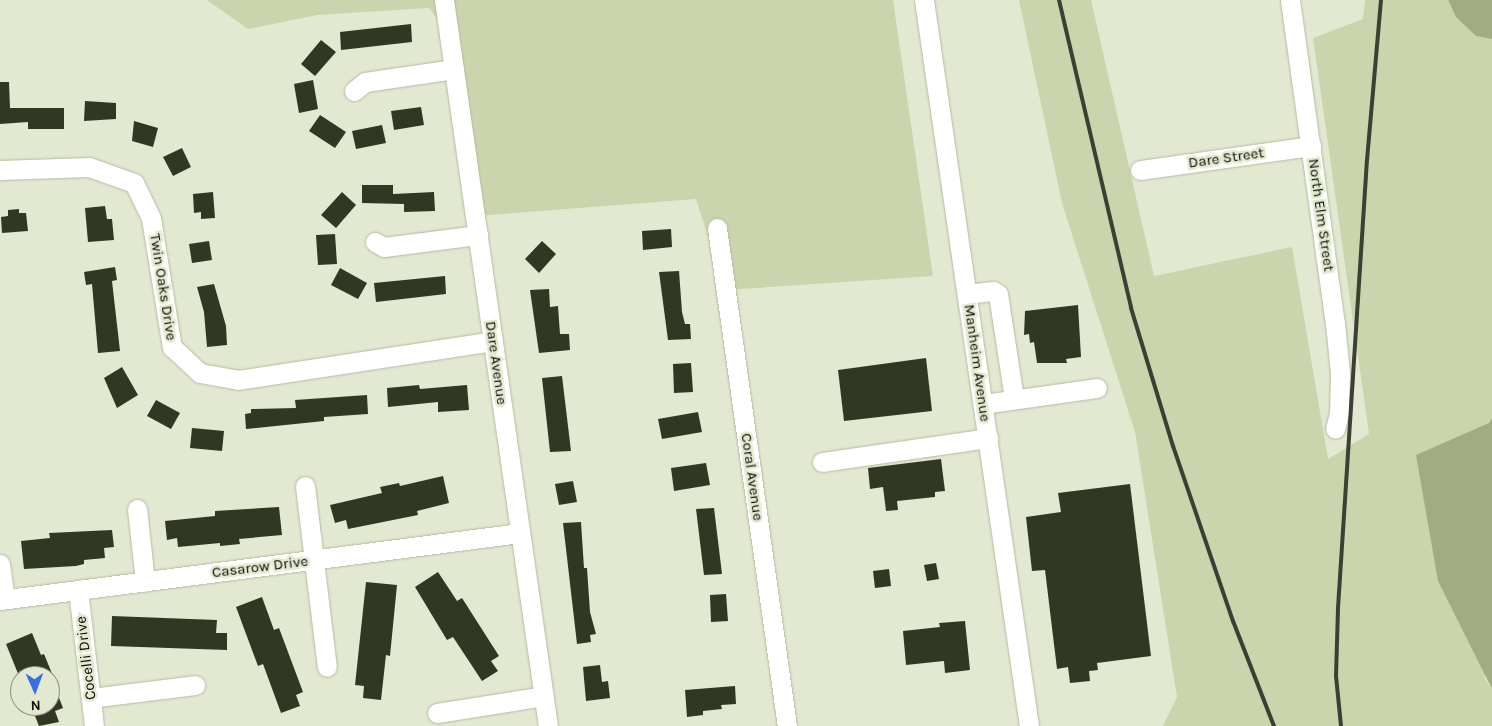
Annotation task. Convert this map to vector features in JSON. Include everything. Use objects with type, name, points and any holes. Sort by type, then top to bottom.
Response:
[{"type":"street","name":"Dare Avenue","points":[[444,0],[548,726]]},
{"type":"street","name":"Manheim Avenue","points":[[924,0],[1029,726]]},
{"type":"street","name":"North Elm Street","points":[[1290,0],[1312,146],[1340,373],[1339,413],[1335,430]]},
{"type":"street","points":[[354,91],[365,82],[454,69]]},
{"type":"street","name":"Dare Street","points":[[1140,170],[1312,146]]},
{"type":"street","name":"Twin Oaks Drive","points":[[0,170],[89,167],[134,183],[151,218],[172,347],[200,373],[238,380],[493,341]]},
{"type":"street","name":"Coral Avenue","points":[[717,228],[788,726]]},
{"type":"street","points":[[375,242],[384,247],[478,235]]},
{"type":"street","points":[[967,294],[993,291],[998,294],[1014,399]]},
{"type":"street","points":[[983,404],[1097,388]]},
{"type":"street","points":[[822,462],[988,438]]},
{"type":"street","points":[[305,486],[327,667]]},
{"type":"street","points":[[137,509],[145,582]]},
{"type":"street","name":"Casarow Drive","points":[[2,600],[520,533]]},
{"type":"street","points":[[0,564],[2,600]]},
{"type":"street","name":"Cocelli Drive","points":[[78,590],[94,726]]},
{"type":"street","points":[[91,698],[195,685]]},
{"type":"street","points":[[437,712],[544,696]]},
{"type":"shaded area","points":[[207,0],[893,0],[933,276],[725,290],[696,199],[477,216],[452,39],[429,8],[317,15],[248,29]]},
{"type":"shaded area","points":[[1019,0],[1091,0],[1154,276],[1292,247],[1328,459],[1369,434],[1313,38],[1363,19],[1365,0],[1448,0],[1456,17],[1476,36],[1492,39],[1492,418],[1489,423],[1485,679],[1492,689],[1492,726],[1163,726],[1177,697],[1135,432],[1062,203]]},
{"type":"shaded area","points":[[1448,0],[1492,0],[1492,39],[1476,36],[1456,17]]},
{"type":"shaded area","points":[[1492,418],[1492,689],[1438,581],[1416,455],[1489,423]]},
{"type":"building","points":[[411,24],[412,42],[341,50],[340,32]]},
{"type":"building","points":[[321,40],[336,52],[315,76],[301,64]]},
{"type":"building","points":[[313,80],[318,109],[299,113],[294,84]]},
{"type":"building","points":[[0,82],[9,82],[10,108],[64,108],[64,129],[28,129],[28,122],[0,124]]},
{"type":"building","points":[[85,101],[116,103],[116,119],[84,121]]},
{"type":"building","points":[[421,107],[424,125],[394,130],[391,111]]},
{"type":"building","points":[[320,115],[346,132],[335,148],[309,131]]},
{"type":"building","points":[[134,121],[158,128],[153,147],[132,141]]},
{"type":"building","points":[[382,125],[386,143],[356,149],[352,131]]},
{"type":"building","points":[[182,148],[191,167],[173,176],[163,157]]},
{"type":"building","points":[[362,185],[393,185],[393,194],[434,192],[435,211],[404,212],[404,204],[362,203]]},
{"type":"building","points":[[213,192],[215,218],[201,219],[201,212],[194,213],[193,194]]},
{"type":"building","points":[[342,192],[356,205],[336,228],[321,215]]},
{"type":"building","points":[[105,206],[107,219],[112,219],[114,240],[88,242],[85,208]]},
{"type":"building","points":[[19,209],[19,213],[26,213],[28,231],[2,233],[1,217],[8,216],[8,210]]},
{"type":"building","points":[[671,229],[672,247],[643,250],[642,231]]},
{"type":"building","points":[[335,234],[337,264],[318,265],[316,235]]},
{"type":"building","points":[[209,241],[212,260],[192,263],[189,244]]},
{"type":"building","points":[[542,241],[556,254],[539,273],[525,259]]},
{"type":"building","points":[[115,267],[117,280],[112,281],[120,351],[98,353],[92,284],[86,285],[84,272]]},
{"type":"building","points":[[340,268],[367,283],[358,299],[331,285]]},
{"type":"building","points":[[679,271],[682,312],[685,324],[690,324],[691,339],[668,340],[659,272]]},
{"type":"building","points":[[445,276],[446,294],[376,302],[374,283]]},
{"type":"building","points":[[214,284],[226,326],[227,345],[207,347],[204,312],[197,287]]},
{"type":"building","points":[[549,289],[550,307],[558,306],[560,334],[569,334],[570,350],[539,353],[530,290]]},
{"type":"building","points":[[1078,305],[1081,357],[1066,359],[1067,363],[1037,363],[1034,342],[1030,343],[1029,334],[1024,335],[1025,311]]},
{"type":"building","points":[[926,358],[932,411],[844,421],[838,370]]},
{"type":"building","points":[[691,363],[693,392],[674,393],[673,364]]},
{"type":"building","points":[[122,367],[138,395],[117,408],[104,378]]},
{"type":"building","points":[[562,376],[571,451],[550,452],[542,378]]},
{"type":"building","points":[[419,385],[420,389],[467,385],[469,410],[438,412],[438,402],[388,407],[387,388]]},
{"type":"building","points":[[367,395],[368,414],[324,417],[324,421],[246,429],[245,414],[251,413],[251,409],[296,408],[295,400]]},
{"type":"building","points":[[156,400],[180,413],[171,429],[147,416]]},
{"type":"building","points":[[698,412],[702,432],[662,439],[658,419]]},
{"type":"building","points":[[192,428],[224,431],[222,451],[190,448]]},
{"type":"building","points":[[941,459],[945,491],[935,492],[935,497],[897,501],[898,510],[886,511],[883,487],[870,489],[868,468]]},
{"type":"building","points":[[706,463],[710,485],[674,491],[671,468]]},
{"type":"building","points":[[443,476],[449,503],[417,511],[418,515],[348,529],[346,520],[335,523],[330,505],[382,493],[380,487],[399,483],[400,486]]},
{"type":"building","points":[[573,481],[577,502],[559,505],[555,484]]},
{"type":"building","points":[[1130,484],[1151,656],[1097,663],[1098,670],[1089,671],[1090,681],[1070,683],[1068,667],[1057,669],[1045,570],[1032,571],[1026,517],[1061,512],[1058,493]]},
{"type":"building","points":[[279,507],[282,535],[239,539],[240,544],[220,546],[220,543],[178,547],[177,538],[167,540],[165,521],[215,516],[215,511]]},
{"type":"building","points":[[714,508],[722,574],[704,575],[696,509]]},
{"type":"building","points":[[581,522],[584,568],[587,568],[590,612],[596,634],[590,635],[591,642],[577,644],[563,523]]},
{"type":"building","points":[[112,530],[114,547],[104,548],[105,558],[84,560],[84,564],[76,566],[24,569],[21,541],[50,538],[49,533]]},
{"type":"building","points":[[936,563],[939,579],[927,581],[924,565]]},
{"type":"building","points":[[889,569],[891,586],[875,588],[873,571]]},
{"type":"building","points":[[438,572],[457,601],[462,598],[499,656],[491,661],[498,671],[482,681],[453,637],[447,640],[415,587]]},
{"type":"building","points":[[366,582],[397,585],[390,656],[386,655],[381,700],[363,698],[364,686],[355,685]]},
{"type":"building","points":[[726,594],[728,621],[711,622],[710,595]]},
{"type":"building","points":[[262,597],[274,630],[279,628],[303,692],[296,695],[300,706],[281,713],[263,664],[258,666],[236,607]]},
{"type":"building","points":[[112,616],[217,620],[216,633],[227,633],[227,650],[111,646]]},
{"type":"building","points":[[965,621],[970,670],[945,673],[944,661],[906,665],[903,631],[940,627],[939,623]]},
{"type":"building","points":[[32,633],[41,655],[44,654],[49,666],[15,666],[6,644]]},
{"type":"building","points":[[600,665],[602,682],[608,681],[610,698],[586,701],[583,667]]},
{"type":"building","points":[[735,686],[736,704],[721,705],[722,709],[703,711],[703,715],[687,717],[685,690]]},
{"type":"building","points":[[35,716],[57,716],[59,722],[39,726]]},
{"type":"railway","points":[[1059,0],[1131,308],[1173,446],[1233,621],[1274,726]]},
{"type":"railway","points":[[1341,726],[1336,676],[1338,608],[1367,160],[1381,0]]}]
